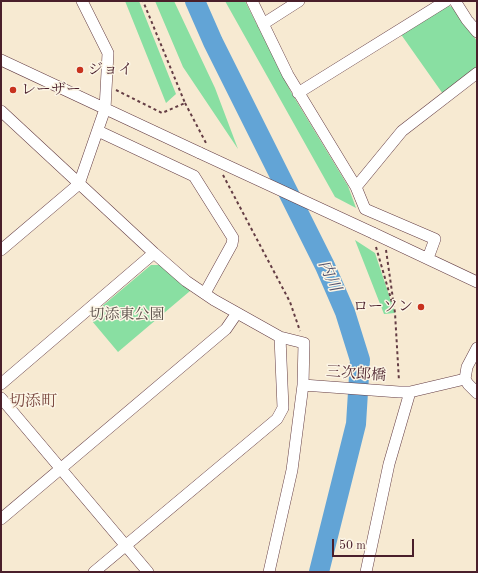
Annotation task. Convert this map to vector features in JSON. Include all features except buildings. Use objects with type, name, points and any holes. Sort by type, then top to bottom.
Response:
[{"type":"street","points":[[3,246],[79,184],[98,131],[105,109],[108,53],[82,1]]},
{"type":"street","points":[[252,1],[288,75],[356,187],[365,209],[435,239],[428,258]]},
{"type":"street","points":[[263,24],[299,1]]},
{"type":"street","points":[[298,93],[446,1]]},
{"type":"street","points":[[455,1],[477,32]]},
{"type":"street","points":[[1,60],[105,109],[203,148],[373,233],[477,282]]},
{"type":"street","points":[[356,187],[402,131],[477,73]]},
{"type":"street","points":[[1,111],[186,281],[237,313],[280,336],[304,343],[307,385],[292,470],[269,572]]},
{"type":"street","points":[[98,131],[194,176],[234,238],[205,294]]},
{"type":"street","points":[[1,384],[154,253]]},
{"type":"street","points":[[1,519],[226,329],[237,313]]},
{"type":"street","points":[[94,572],[277,418],[283,408],[280,336]]},
{"type":"street","points":[[477,348],[467,367],[465,379],[477,393]]},
{"type":"street","name":"三次郎橋","points":[[307,385],[405,392],[465,379]]},
{"type":"street","points":[[366,572],[405,392]]},
{"type":"street","points":[[1,398],[148,572]]},
{"type":"path","points":[[143,1],[203,148]]},
{"type":"path","points":[[106,85],[162,112],[185,103]]},
{"type":"path","points":[[221,171],[290,302],[304,343]]},
{"type":"path","points":[[384,238],[405,392]]},
{"type":"path","points":[[376,246],[395,313]]},
{"type":"green space","points":[[125,1],[139,1],[176,94],[166,103]]},
{"type":"green space","points":[[155,1],[174,1],[215,88],[238,149],[183,67]]},
{"type":"green space","points":[[225,1],[245,1],[291,92],[348,186],[356,208],[335,197]]},
{"type":"green space","points":[[444,4],[452,7],[477,41],[477,67],[443,94],[400,33]]},
{"type":"green space","points":[[355,240],[375,253],[395,313],[384,314]]},
{"type":"green space","name":"切添東公園","points":[[151,265],[162,265],[190,291],[118,352],[92,321],[94,313]]},
{"type":"waterway","name":"内川","points":[[195,1],[213,42],[325,266],[345,312],[360,360],[356,424],[319,572]]},
{"type":"place","name":"ジョイ","points":[[80,70]]},
{"type":"place","name":"レーザー","points":[[13,90]]},
{"type":"place","name":"ローソン","points":[[421,307]]},
{"type":"district","name":"切添町","points":[[33,402]]}]
